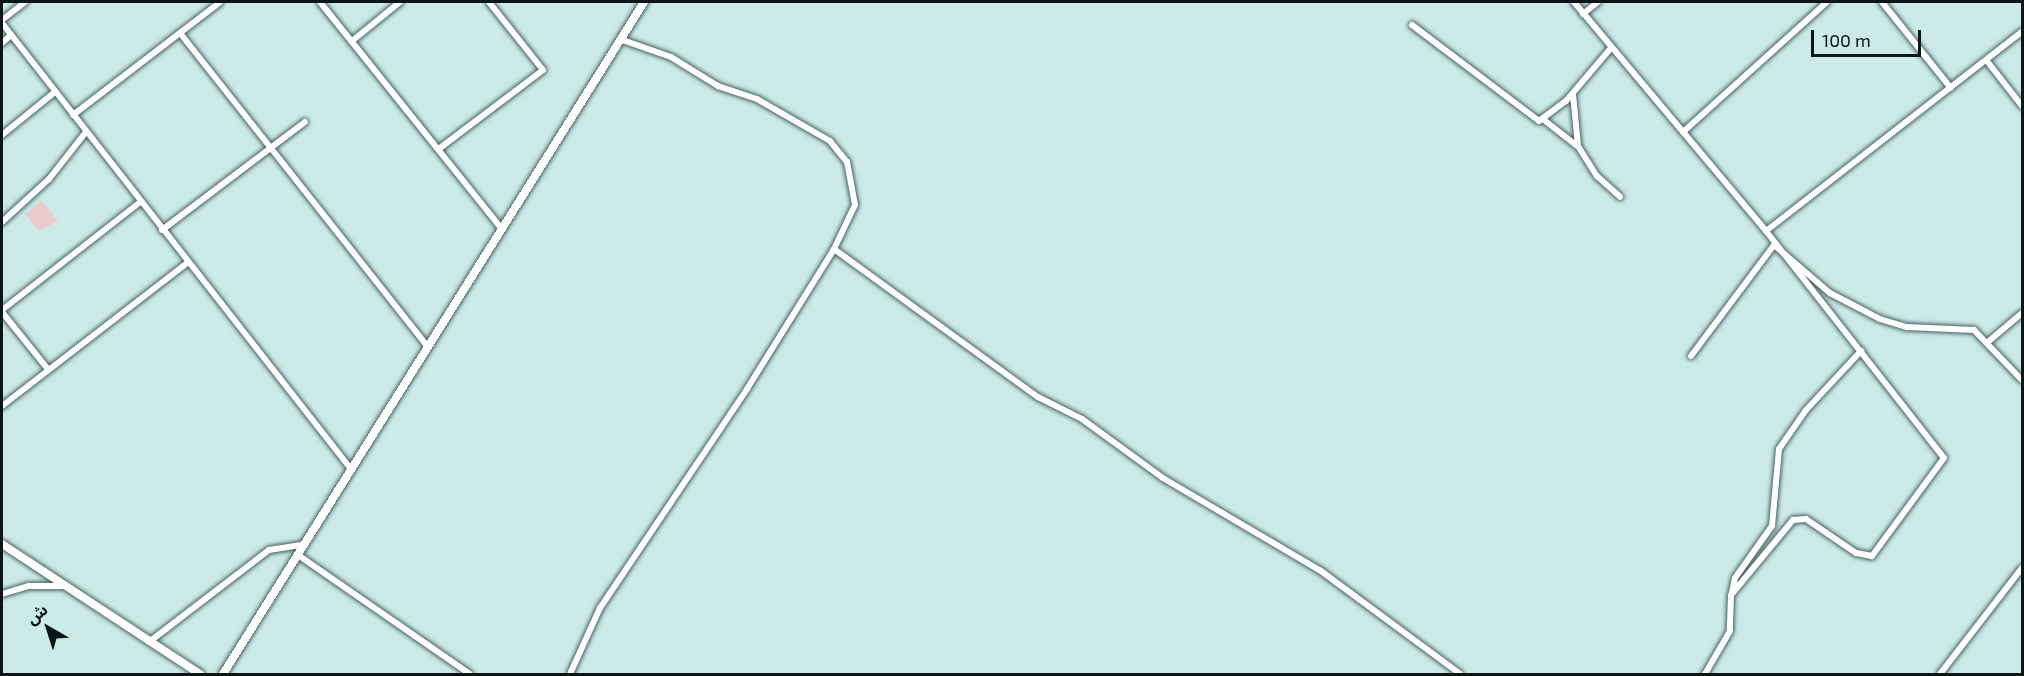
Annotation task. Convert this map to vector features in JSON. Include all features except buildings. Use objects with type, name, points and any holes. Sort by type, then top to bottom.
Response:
[{"type":"street","points":[[26,2],[2,22],[11,35],[351,469]]},
{"type":"street","points":[[73,115],[220,2]]},
{"type":"street","points":[[320,2],[440,148],[502,229]]},
{"type":"street","points":[[352,41],[400,2]]},
{"type":"street","points":[[440,148],[543,70],[489,2]]},
{"type":"street","points":[[223,675],[644,2]]},
{"type":"street","points":[[1574,2],[1766,231],[1774,245],[1940,449],[1944,458],[1939,471],[1872,556],[1856,553],[1799,517],[1731,595]]},
{"type":"street","points":[[1583,14],[1598,2]]},
{"type":"street","points":[[1683,132],[1827,2]]},
{"type":"street","points":[[1882,2],[1951,88]]},
{"type":"street","points":[[1412,25],[1531,117],[1544,120],[1578,146],[1597,176],[1620,197]]},
{"type":"street","points":[[1766,231],[2022,32]]},
{"type":"street","points":[[180,33],[428,348]]},
{"type":"street","points":[[2,43],[11,35]]},
{"type":"street","points":[[570,675],[600,608],[834,249],[855,205],[841,151],[758,99],[718,86],[671,57],[620,39]]},
{"type":"street","points":[[1544,120],[1573,93],[1611,48]]},
{"type":"street","points":[[1987,61],[2022,106]]},
{"type":"street","points":[[2,135],[55,92]]},
{"type":"street","points":[[1573,93],[1578,146]]},
{"type":"street","points":[[162,230],[305,122]]},
{"type":"street","points":[[2,222],[50,179],[86,132]]},
{"type":"street","points":[[47,368],[2,311],[141,202]]},
{"type":"street","points":[[1774,245],[1823,288],[1859,309],[1907,327],[1968,328],[1989,341],[2022,380]]},
{"type":"street","points":[[1691,356],[1774,245]]},
{"type":"street","points":[[834,249],[1038,397],[1082,418],[1163,478],[1321,571],[1460,675]]},
{"type":"street","points":[[2,406],[47,368],[188,262]]},
{"type":"street","points":[[1989,341],[2022,313]]},
{"type":"street","points":[[1705,675],[1730,631],[1731,595],[1735,578],[1772,526],[1779,450],[1815,399],[1861,351]]},
{"type":"street","points":[[2,544],[200,675]]},
{"type":"street","points":[[149,642],[269,550],[305,544]]},
{"type":"street","points":[[298,555],[470,675]]},
{"type":"street","points":[[1940,675],[2022,568]]},
{"type":"street","points":[[2,594],[29,586],[66,586]]},
{"type":"shaded area","points":[[42,201],[58,221],[39,231],[25,214]]}]
